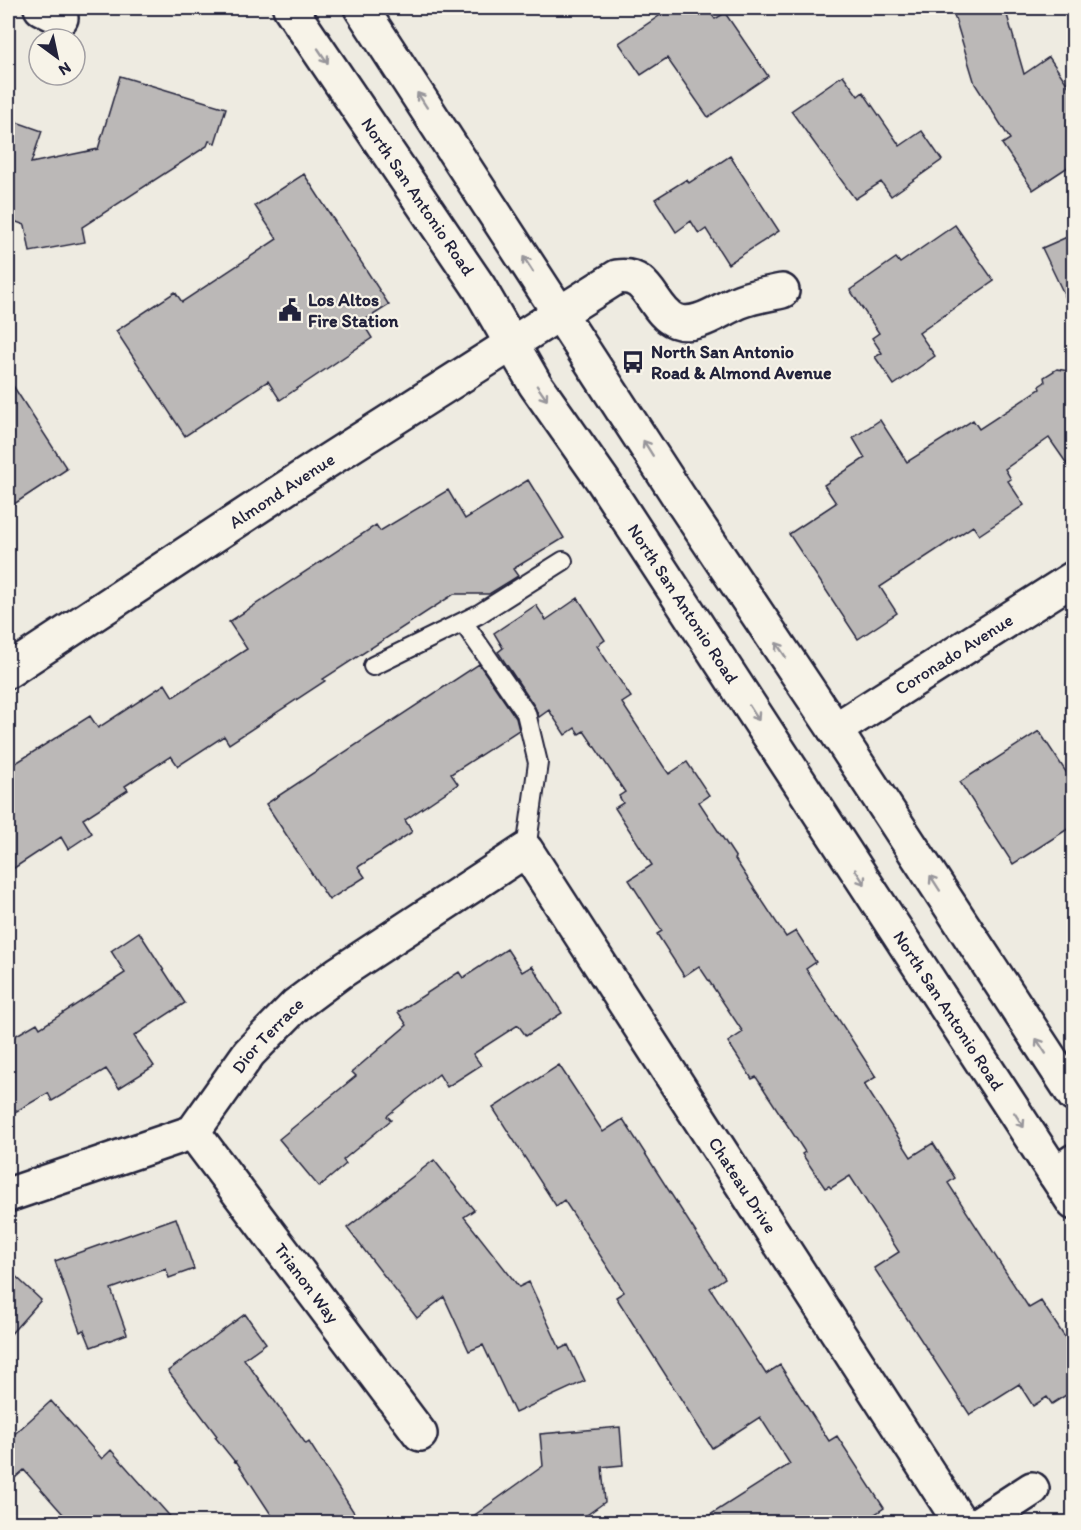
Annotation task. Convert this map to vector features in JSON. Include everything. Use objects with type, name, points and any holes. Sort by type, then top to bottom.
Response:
[{"type":"street","name":"North San Antonio Road","points":[[290,8],[479,287],[535,384],[603,481],[1064,1167],[1074,1203]]},
{"type":"street","points":[[361,8],[679,497],[1074,1095]]},
{"type":"street","name":"Almond Avenue","points":[[8,671],[324,463],[617,277],[627,275],[639,282],[668,316],[676,321],[687,323],[698,321],[743,300],[782,291]]},
{"type":"street","name":"Coronado Avenue","points":[[835,730],[1074,578]]},
{"type":"street","name":"Dior Terrace","points":[[193,1132],[249,1053],[296,1005],[339,973],[526,850]]},
{"type":"street","name":"Chateau Drive","points":[[526,850],[960,1522]]},
{"type":"street","points":[[8,1196],[193,1132]]},
{"type":"street","name":"Trianon Way","points":[[193,1132],[420,1434]]},
{"type":"street","points":[[981,1522],[1032,1489]]},
{"type":"lane","points":[[374,666],[479,614],[563,561]]},
{"type":"lane","points":[[463,622],[526,713],[538,763],[526,850]]},
{"type":"building","points":[[671,8],[707,8],[715,19],[725,13],[768,76],[708,117],[667,58],[641,75],[619,43]]},
{"type":"building","points":[[952,8],[1005,8],[1024,74],[1049,57],[1074,94],[1074,163],[1033,190],[1002,144],[1010,139],[975,84]]},
{"type":"building","points":[[843,75],[858,96],[863,92],[900,146],[922,131],[942,160],[891,196],[881,182],[855,199],[791,111]]},
{"type":"building","points":[[120,76],[226,108],[215,143],[209,141],[207,146],[82,227],[85,242],[30,252],[25,225],[8,219],[8,119],[42,131],[31,163],[98,149]]},
{"type":"building","points":[[730,156],[779,231],[728,264],[706,229],[699,234],[691,221],[676,232],[655,199],[687,179],[689,183]]},
{"type":"building","name":"Los Altos Fire Station","points":[[304,174],[389,305],[362,322],[372,338],[280,400],[268,381],[185,436],[116,331],[175,292],[182,302],[277,239],[255,206]]},
{"type":"building","points":[[955,225],[994,281],[919,333],[935,356],[894,385],[875,357],[882,353],[872,338],[879,333],[850,290],[896,258],[900,263]]},
{"type":"building","points":[[1074,234],[1074,315],[1042,248]]},
{"type":"building","points":[[1057,369],[1074,372],[1074,474],[1049,438],[1005,469],[1011,479],[1008,481],[1024,505],[979,535],[973,526],[880,587],[897,613],[858,639],[789,534],[836,503],[824,485],[865,458],[853,438],[880,420],[907,462],[973,420],[979,429],[1040,389],[1039,386],[1045,382],[1044,377]]},
{"type":"building","points":[[8,378],[67,469],[8,508]]},
{"type":"building","points":[[528,480],[564,538],[513,569],[518,576],[489,594],[454,594],[323,679],[325,681],[229,744],[224,736],[178,766],[171,756],[125,786],[128,790],[83,819],[92,833],[68,849],[61,837],[8,872],[8,768],[90,716],[98,728],[165,684],[173,697],[247,649],[229,622],[376,525],[380,531],[448,490],[465,519]]},
{"type":"building","points":[[578,598],[605,640],[597,646],[631,697],[622,703],[669,774],[687,762],[709,795],[699,802],[735,859],[786,937],[796,931],[816,962],[806,969],[876,1077],[864,1084],[911,1157],[933,1143],[955,1178],[948,1183],[1029,1308],[1041,1301],[1074,1351],[1074,1390],[1052,1404],[1047,1397],[1033,1406],[1019,1384],[970,1415],[874,1268],[899,1252],[850,1176],[831,1188],[829,1186],[825,1188],[802,1154],[805,1152],[756,1077],[752,1079],[728,1042],[743,1032],[699,966],[684,976],[657,934],[662,931],[629,880],[652,865],[615,808],[623,803],[619,796],[625,792],[584,731],[579,734],[575,728],[565,735],[549,710],[539,717],[535,707],[498,652],[503,648],[494,633],[536,605],[546,620]]},
{"type":"building","points":[[479,664],[516,718],[519,730],[451,774],[458,784],[405,820],[412,832],[358,867],[365,877],[329,900],[266,804]]},
{"type":"building","points":[[1039,731],[1074,784],[1074,825],[1013,864],[960,782]]},
{"type":"building","points":[[139,932],[185,1003],[134,1036],[154,1066],[119,1088],[106,1069],[52,1101],[48,1093],[8,1116],[8,1040],[37,1023],[40,1028],[125,973],[111,951]]},
{"type":"building","points":[[507,949],[522,972],[532,966],[562,1013],[526,1036],[518,1025],[473,1054],[481,1065],[447,1087],[439,1074],[387,1116],[391,1120],[343,1160],[346,1164],[319,1187],[279,1139],[356,1076],[352,1072],[407,1025],[398,1012],[459,972],[463,978]]},
{"type":"building","points":[[559,1065],[603,1132],[623,1119],[725,1278],[710,1288],[766,1374],[780,1365],[829,1441],[837,1436],[884,1508],[863,1522],[699,1522],[790,1464],[760,1417],[712,1448],[616,1297],[624,1292],[564,1200],[556,1206],[493,1108]]},
{"type":"building","points":[[434,1160],[474,1210],[464,1217],[519,1287],[529,1282],[560,1349],[568,1345],[585,1381],[515,1413],[483,1345],[469,1351],[444,1297],[417,1318],[347,1228]]},
{"type":"building","points":[[176,1218],[194,1269],[169,1278],[166,1269],[111,1289],[127,1334],[91,1347],[84,1330],[80,1332],[55,1261]]},
{"type":"building","points":[[8,1269],[41,1300],[8,1337]]},
{"type":"building","points":[[245,1314],[266,1343],[244,1359],[306,1444],[309,1442],[360,1522],[276,1522],[236,1461],[215,1437],[217,1436],[168,1371]]},
{"type":"building","points":[[51,1401],[102,1459],[111,1450],[175,1522],[70,1522],[24,1470],[8,1484],[8,1440]]},
{"type":"building","points":[[620,1427],[623,1465],[602,1467],[605,1502],[577,1522],[465,1522],[543,1466],[540,1434]]},
{"type":"place","name":"Los Altos Fire Station","points":[[290,310]]},
{"type":"place","name":"North San Antonio Road & Almond Avenue","points":[[633,362]]}]
